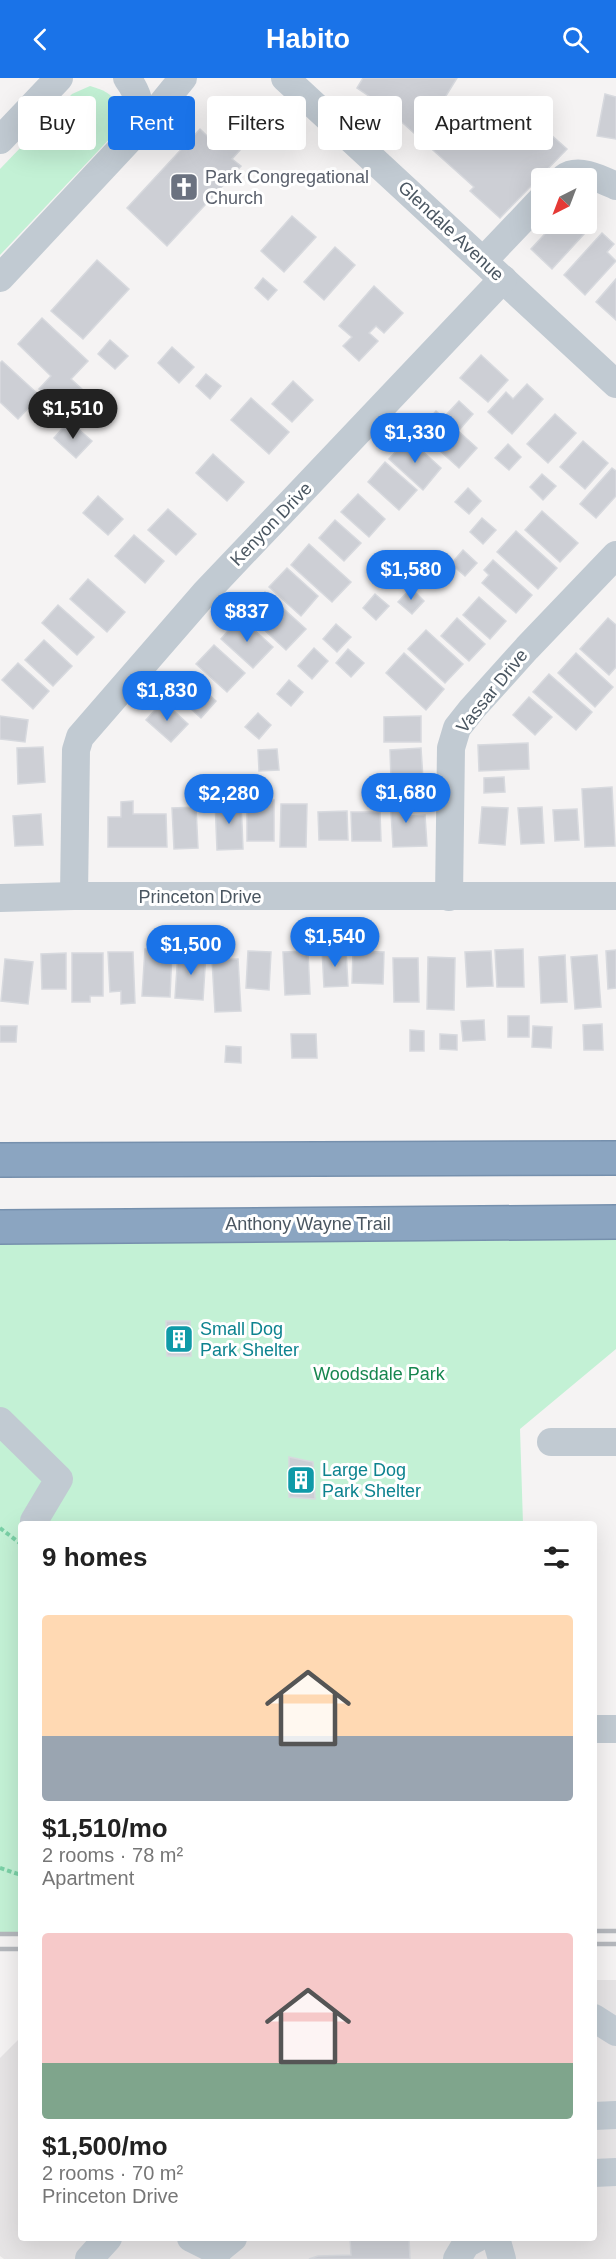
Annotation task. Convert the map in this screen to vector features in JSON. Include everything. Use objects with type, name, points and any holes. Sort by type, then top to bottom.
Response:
[{"type":"highway","points":[[0,1160],[616,1158]]},
{"type":"highway","name":"Anthony Wayne Trail","points":[[0,1227],[616,1222]]},
{"type":"street","points":[[0,140],[59,78]]},
{"type":"street","points":[[127,78],[138,96]]},
{"type":"street","points":[[168,96],[183,78]]},
{"type":"street","name":"Glendale Avenue","points":[[285,78],[616,384]]},
{"type":"street","points":[[0,278],[120,150]]},
{"type":"street","points":[[597,178],[616,186]]},
{"type":"street","name":"Kenyon Drive","points":[[74,896],[76,750],[80,737],[494,270],[531,216]]},
{"type":"street","name":"Vassar Drive","points":[[449,897],[451,748],[457,728],[527,648],[616,555]]},
{"type":"street","name":"Princeton Drive","points":[[0,898],[616,896]]},
{"type":"street","points":[[0,1421],[60,1479],[34,1521]]},
{"type":"street","points":[[551,1442],[616,1442]]},
{"type":"street","points":[[597,1729],[616,1729]]},
{"type":"street","points":[[597,2020],[616,2032]]},
{"type":"street","points":[[597,2116],[616,2115]]},
{"type":"street","points":[[597,2173],[616,2172]]},
{"type":"street","points":[[89,2259],[105,2241]]},
{"type":"street","points":[[199,2241],[222,2249]]},
{"type":"street","points":[[458,2259],[466,2244],[472,2241]]},
{"type":"street","points":[[497,2241],[502,2259]]},
{"type":"path","points":[[0,1528],[18,1531]]},
{"type":"path","points":[[0,1868],[18,1874]]},
{"type":"shaded area","points":[[597,1980],[616,1980],[616,2259],[4,2259],[0,2256],[0,2058],[18,2040],[18,2241],[597,2241]]},
{"type":"green space","points":[[90,86],[111,96],[108,96],[108,140],[0,255],[0,169],[18,150],[96,150],[96,96],[70,96]]},
{"type":"green space","name":"Woodsdale Park","points":[[616,1222],[616,1349],[520,1429],[523,1521],[18,1521],[18,1934],[0,1934],[0,1226]]},
{"type":"building","points":[[363,78],[457,78],[446,96],[414,96],[414,133],[402,122],[402,96],[369,96],[357,88]]},
{"type":"building","points":[[605,94],[616,97],[616,139],[597,136]]},
{"type":"building","name":"Park Congregational Church","points":[[200,129],[207,136],[207,150],[240,150],[232,159],[241,166],[167,246],[127,208],[181,150],[195,150],[195,134]]},
{"type":"building","points":[[553,137],[567,149],[549,168],[531,168],[531,186],[500,218],[470,191],[474,187],[433,150],[553,150]]},
{"type":"building","points":[[292,216],[316,237],[284,272],[261,251]]},
{"type":"building","points":[[602,233],[614,244],[607,252],[616,261],[585,295],[564,275]]},
{"type":"building","points":[[545,234],[584,234],[552,269],[531,249]]},
{"type":"building","points":[[335,247],[355,265],[324,300],[304,282]]},
{"type":"building","points":[[97,260],[129,289],[83,339],[51,311]]},
{"type":"building","points":[[263,278],[277,290],[268,300],[255,288]]},
{"type":"building","points":[[616,279],[616,320],[596,302]]},
{"type":"building","points":[[374,286],[403,313],[384,333],[376,326],[369,333],[378,341],[359,361],[343,346],[352,337],[339,326]]},
{"type":"building","points":[[42,318],[88,361],[71,379],[83,390],[63,411],[39,389],[51,376],[18,344]]},
{"type":"building","points":[[110,340],[128,356],[115,369],[98,354]]},
{"type":"building","points":[[172,347],[194,367],[179,383],[158,363]]},
{"type":"building","points":[[481,355],[508,380],[488,402],[460,378]]},
{"type":"building","points":[[2,361],[40,396],[18,419],[0,402],[0,363]]},
{"type":"building","points":[[206,374],[221,386],[210,399],[196,386]]},
{"type":"building","points":[[293,381],[313,400],[292,422],[272,404]]},
{"type":"building","points":[[527,384],[543,399],[512,434],[488,412],[506,392],[513,399]]},
{"type":"building","points":[[251,398],[289,432],[269,454],[231,420]]},
{"type":"building","points":[[459,401],[473,414],[460,429],[445,416]]},
{"type":"building","points":[[436,411],[477,448],[459,468],[418,431]]},
{"type":"building","points":[[555,414],[576,433],[548,463],[527,444]]},
{"type":"building","points":[[69,421],[92,441],[76,458],[54,438]]},
{"type":"building","points":[[408,438],[441,468],[423,490],[389,459]]},
{"type":"building","points":[[583,441],[608,463],[585,489],[560,467]]},
{"type":"building","points":[[508,444],[521,457],[509,470],[495,458]]},
{"type":"building","points":[[213,454],[244,482],[227,501],[196,473]]},
{"type":"building","points":[[385,462],[417,490],[399,510],[368,482]]},
{"type":"building","points":[[612,468],[616,471],[616,496],[596,518],[580,504]]},
{"type":"building","points":[[542,474],[556,486],[543,500],[530,487]]},
{"type":"building","points":[[468,488],[481,501],[469,514],[455,502]]},
{"type":"building","points":[[358,494],[385,519],[369,537],[341,512]]},
{"type":"building","points":[[98,496],[123,519],[108,535],[83,513]]},
{"type":"building","points":[[168,509],[196,534],[176,555],[148,530]]},
{"type":"building","points":[[542,511],[578,543],[560,562],[525,530]]},
{"type":"building","points":[[482,518],[496,530],[483,544],[470,532]]},
{"type":"building","points":[[335,520],[361,543],[344,561],[319,538]]},
{"type":"building","points":[[516,531],[557,568],[538,589],[497,552]]},
{"type":"building","points":[[134,535],[164,561],[145,583],[115,556]]},
{"type":"building","points":[[309,544],[351,582],[332,602],[291,565]]},
{"type":"building","points":[[463,550],[477,563],[465,576],[451,564]]},
{"type":"building","points":[[493,560],[532,595],[516,613],[482,583],[489,575],[484,570]]},
{"type":"building","points":[[287,568],[318,596],[301,616],[269,587]]},
{"type":"building","points":[[88,579],[125,612],[107,632],[70,599]]},
{"type":"building","points":[[411,588],[424,601],[412,614],[398,602]]},
{"type":"building","points":[[265,592],[306,629],[286,650],[246,613]]},
{"type":"building","points":[[375,594],[389,606],[376,620],[363,608]]},
{"type":"building","points":[[479,597],[506,621],[490,639],[463,615]]},
{"type":"building","points":[[58,605],[94,637],[77,655],[42,623]]},
{"type":"building","points":[[240,617],[273,647],[253,668],[221,639]]},
{"type":"building","points":[[457,618],[485,644],[469,661],[441,636]]},
{"type":"building","points":[[608,618],[616,625],[616,667],[609,675],[580,649]]},
{"type":"building","points":[[336,624],[351,637],[337,652],[323,639]]},
{"type":"building","points":[[426,630],[463,664],[445,683],[408,649]]},
{"type":"building","points":[[44,640],[72,666],[53,686],[25,660]]},
{"type":"building","points":[[214,645],[245,673],[227,692],[196,664]]},
{"type":"building","points":[[314,648],[328,661],[312,679],[298,666]]},
{"type":"building","points":[[348,649],[364,663],[351,677],[336,663]]},
{"type":"building","points":[[404,653],[444,689],[426,710],[386,673]]},
{"type":"building","points":[[576,653],[613,687],[595,707],[558,673]]},
{"type":"building","points":[[18,663],[49,691],[33,709],[2,680]]},
{"type":"building","points":[[549,674],[592,712],[576,730],[533,692]]},
{"type":"building","points":[[188,675],[216,701],[201,718],[172,692]]},
{"type":"building","points":[[289,680],[303,692],[291,706],[277,694]]},
{"type":"building","points":[[529,697],[552,717],[535,735],[513,715]]},
{"type":"building","points":[[163,701],[188,724],[171,742],[146,720]]},
{"type":"building","points":[[258,713],[271,725],[259,739],[245,727]]},
{"type":"building","points":[[0,716],[28,720],[25,742],[0,739]]},
{"type":"building","points":[[421,716],[421,742],[384,742],[384,717]]},
{"type":"building","points":[[528,743],[529,769],[479,771],[478,745]]},
{"type":"building","points":[[43,747],[45,782],[18,784],[17,748]]},
{"type":"building","points":[[421,748],[423,779],[391,780],[390,750]]},
{"type":"building","points":[[277,749],[279,770],[259,771],[258,750]]},
{"type":"building","points":[[504,777],[505,792],[484,793],[484,778]]},
{"type":"building","points":[[612,787],[615,846],[585,847],[582,789]]},
{"type":"building","points":[[407,793],[408,816],[425,815],[427,846],[393,847],[390,794]]},
{"type":"building","points":[[241,800],[243,849],[217,850],[215,801]]},
{"type":"building","points":[[247,800],[274,800],[274,841],[247,841]]},
{"type":"building","points":[[133,801],[133,814],[166,814],[167,847],[108,847],[108,817],[121,817],[121,802]]},
{"type":"building","points":[[281,804],[307,804],[306,847],[280,847]]},
{"type":"building","points":[[196,807],[198,848],[174,849],[172,808]]},
{"type":"building","points":[[482,807],[508,808],[505,845],[479,843]]},
{"type":"building","points":[[542,807],[544,843],[521,844],[518,808]]},
{"type":"building","points":[[577,809],[579,840],[555,841],[553,810]]},
{"type":"building","points":[[347,811],[348,840],[319,840],[318,812]]},
{"type":"building","points":[[351,812],[380,812],[381,841],[352,841]]},
{"type":"building","points":[[41,814],[43,845],[15,846],[13,816]]},
{"type":"building","points":[[145,949],[172,951],[170,997],[142,996]]},
{"type":"building","points":[[346,949],[348,986],[324,987],[322,950]]},
{"type":"building","points":[[523,949],[524,987],[497,987],[495,950]]},
{"type":"building","points":[[616,950],[616,988],[608,989],[606,951]]},
{"type":"building","points":[[248,951],[271,952],[269,990],[246,988]]},
{"type":"building","points":[[308,951],[310,994],[285,995],[283,952]]},
{"type":"building","points":[[353,951],[384,952],[383,984],[352,983]]},
{"type":"building","points":[[491,951],[493,986],[467,987],[465,952]]},
{"type":"building","points":[[108,952],[133,952],[135,1003],[121,1004],[121,991],[110,992]]},
{"type":"building","points":[[178,952],[206,953],[203,1000],[175,998]]},
{"type":"building","points":[[66,953],[66,989],[42,989],[41,954]]},
{"type":"building","points":[[72,953],[103,953],[103,996],[90,996],[90,1002],[72,1002]]},
{"type":"building","points":[[565,955],[567,1002],[541,1003],[539,957]]},
{"type":"building","points":[[597,955],[601,1007],[575,1009],[571,957]]},
{"type":"building","points":[[428,957],[455,958],[454,1010],[427,1009]]},
{"type":"building","points":[[393,958],[418,958],[419,1002],[394,1002]]},
{"type":"building","points":[[5,959],[33,962],[28,1004],[1,1001]]},
{"type":"building","points":[[238,959],[241,1011],[215,1012],[212,960]]},
{"type":"building","points":[[508,1016],[529,1016],[529,1037],[508,1037]]},
{"type":"building","points":[[484,1020],[485,1040],[463,1041],[461,1021]]},
{"type":"building","points":[[602,1024],[603,1050],[584,1050],[583,1025]]},
{"type":"building","points":[[0,1026],[17,1026],[16,1042],[0,1042]]},
{"type":"building","points":[[533,1026],[552,1027],[551,1048],[532,1047]]},
{"type":"building","points":[[410,1030],[424,1031],[424,1051],[410,1051]]},
{"type":"building","points":[[291,1034],[316,1034],[317,1058],[292,1058]]},
{"type":"building","points":[[440,1034],[457,1035],[457,1050],[440,1049]]},
{"type":"building","points":[[226,1046],[241,1047],[241,1063],[225,1062]]},
{"type":"building","name":"Small Dog Park Shelter","points":[[166,1321],[190,1321],[191,1356],[167,1356]]},
{"type":"building","name":"Large Dog Park Shelter","points":[[289,1457],[313,1462],[315,1499],[289,1497]]},
{"type":"building","points":[[350,2241],[409,2241],[410,2259],[309,2259],[318,2256],[351,2255]]},
{"type":"railway","points":[[597,1931],[616,1931]]},
{"type":"railway","points":[[0,1934],[18,1934]]},
{"type":"railway","points":[[597,1944],[616,1944]]},
{"type":"railway","points":[[0,1949],[18,1949]]},
{"type":"place","name":"Park Congregational Church","points":[[184,187]]},
{"type":"place","name":"Small Dog Park Shelter","points":[[179,1339]]},
{"type":"place","name":"Large Dog Park Shelter","points":[[301,1480]]}]
